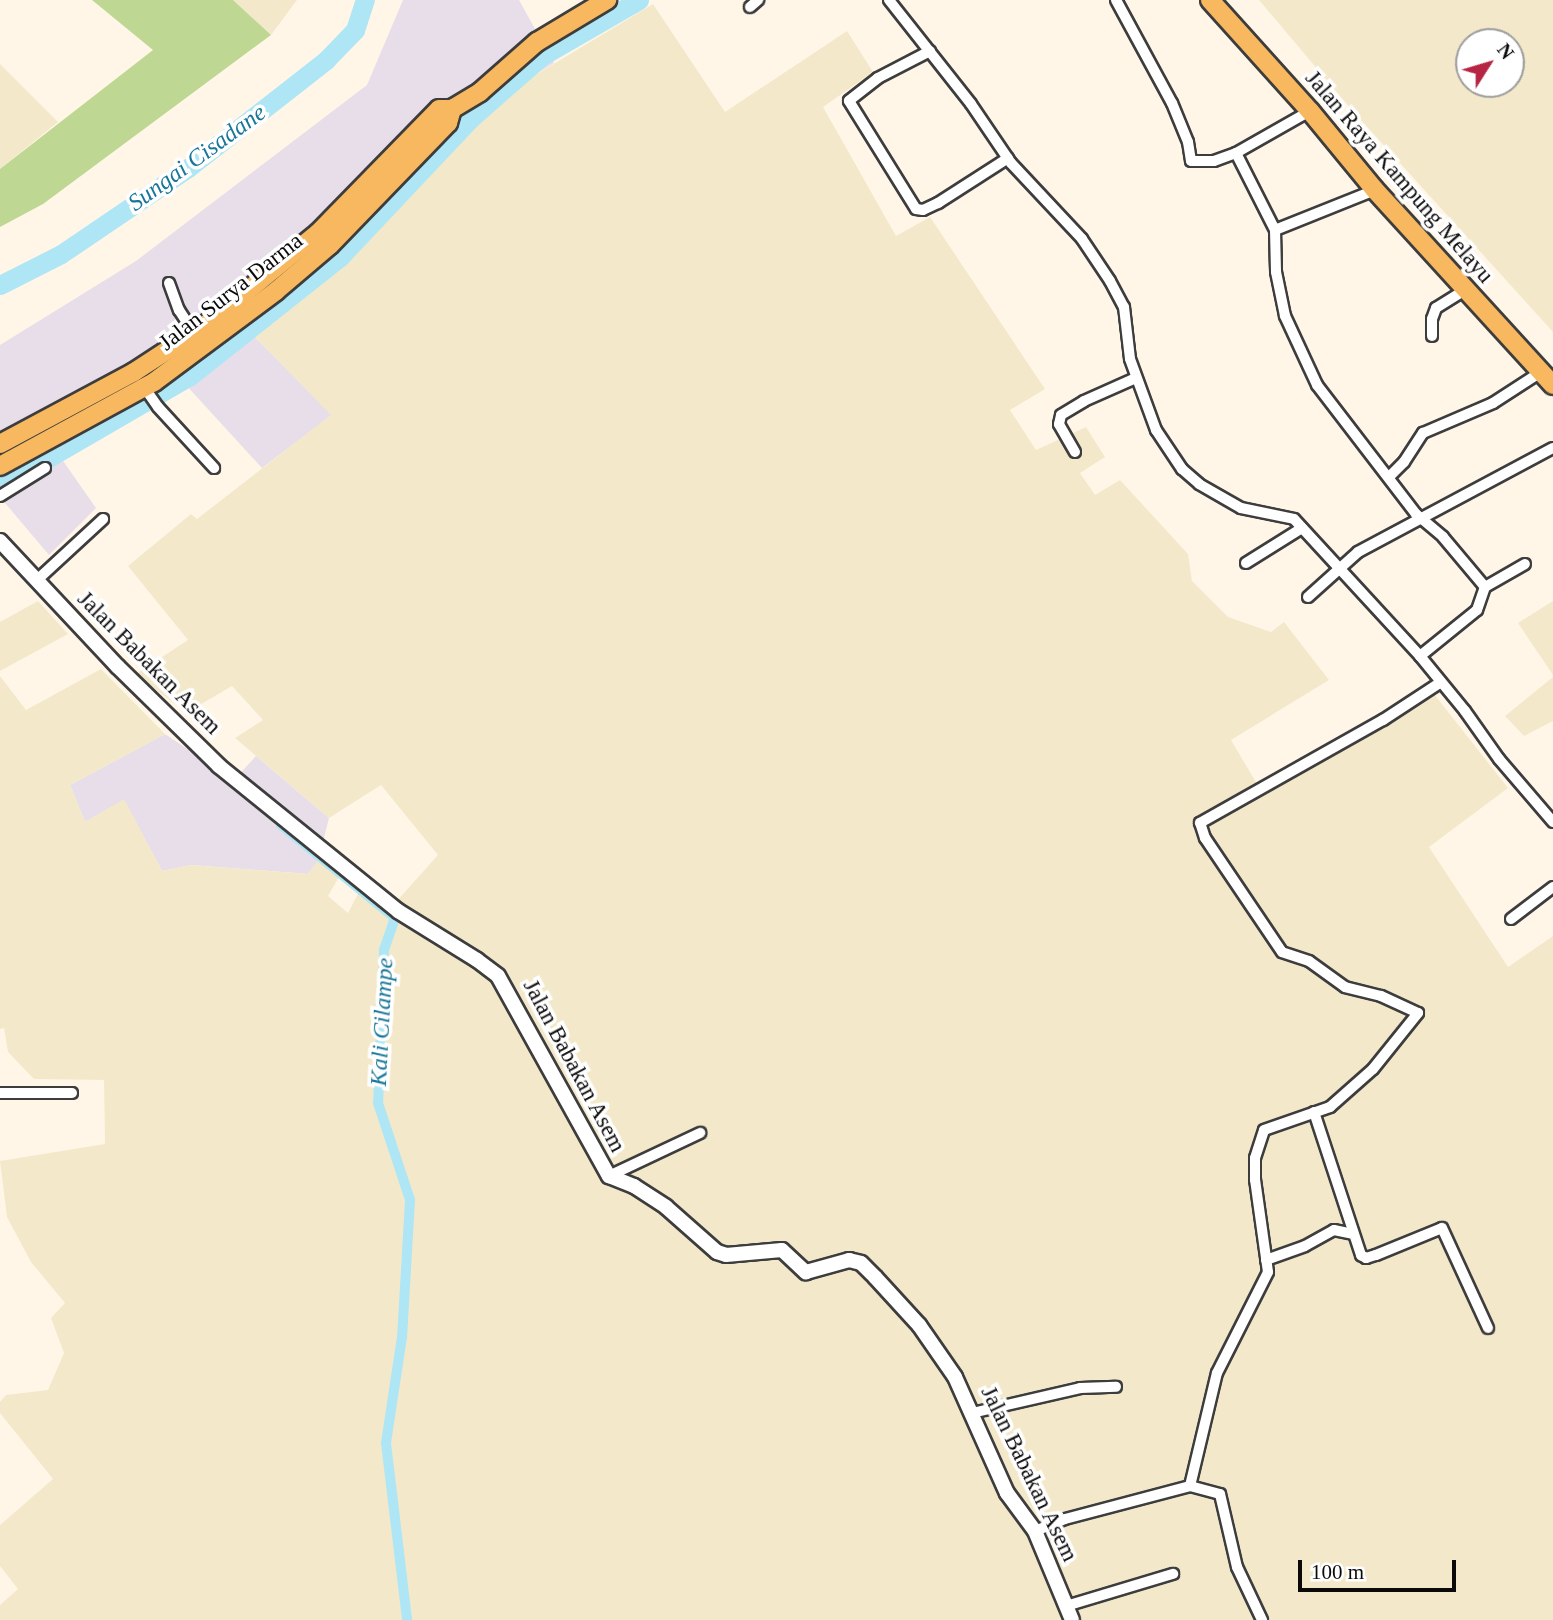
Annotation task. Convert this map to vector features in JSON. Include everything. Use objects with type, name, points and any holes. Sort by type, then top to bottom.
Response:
[{"type":"main road","name":"Jalan Surya Darma","points":[[0,444],[134,372],[194,333],[318,233],[439,109],[452,109],[480,92],[537,42],[607,0]]},
{"type":"main road","name":"Jalan Raya Kampung Melayu","points":[[1210,0],[1310,111],[1375,190],[1547,378]]},
{"type":"main road","name":"Jalan Surya Darma","points":[[0,466],[22,458],[146,389],[213,340],[330,244],[448,122],[452,109]]},
{"type":"street","points":[[889,0],[930,51],[1007,158],[1027,183],[1082,239],[1110,281],[1124,307],[1125,338],[1136,378],[1156,430],[1182,469],[1199,484],[1241,508],[1289,518],[1301,528],[1420,656],[1499,759],[1553,821]]},
{"type":"street","points":[[1116,0],[1172,103],[1188,142],[1191,161],[1214,160],[1236,153],[1310,111]]},
{"type":"street","points":[[930,51],[878,78],[849,101],[916,209],[923,210],[938,203],[1007,158]]},
{"type":"street","points":[[1236,153],[1275,230],[1276,272],[1285,316],[1317,385],[1422,519],[1485,587]]},
{"type":"street","points":[[1275,230],[1375,190]]},
{"type":"street","points":[[169,283],[179,310],[194,333]]},
{"type":"street","points":[[1433,336],[1432,319],[1436,308],[1466,289]]},
{"type":"street","points":[[1075,452],[1059,425],[1061,415],[1084,401],[1136,378]]},
{"type":"street","points":[[1389,477],[1404,462],[1423,433],[1547,378]]},
{"type":"street","points":[[146,389],[158,407],[214,468]]},
{"type":"street","points":[[1308,597],[1358,552],[1553,448]]},
{"type":"street","points":[[22,458],[32,474]]},
{"type":"street","points":[[0,496],[45,468]]},
{"type":"street","points":[[37,580],[103,519]]},
{"type":"street","points":[[1246,563],[1301,528]]},
{"type":"street","name":"Jalan Babakan Asem","points":[[0,541],[118,667],[219,766],[398,911],[498,976],[609,1176],[634,1186],[660,1202],[717,1252],[726,1255],[782,1250],[806,1272],[842,1261],[861,1263],[938,1350],[972,1413],[1007,1493],[1035,1531],[1069,1613]]},
{"type":"street","points":[[1420,656],[1476,610],[1485,587],[1525,564]]},
{"type":"street","points":[[1190,1486],[1217,1373],[1268,1272],[1255,1180],[1255,1158],[1265,1130],[1270,1126],[1330,1107],[1373,1069],[1418,1013],[1381,996],[1345,987],[1309,961],[1282,952],[1205,838],[1200,823],[1383,720],[1441,682]]},
{"type":"street","points":[[1511,919],[1553,887]]},
{"type":"street","points":[[0,1093],[72,1093]]},
{"type":"street","points":[[1314,1112],[1361,1255],[1369,1257],[1442,1228],[1488,1328]]},
{"type":"street","points":[[609,1176],[700,1133]]},
{"type":"street","points":[[1266,1260],[1306,1246],[1334,1230],[1353,1234]]},
{"type":"street","points":[[972,1413],[1080,1388],[1116,1387]]},
{"type":"street","points":[[1035,1531],[1065,1519],[1190,1486],[1218,1492],[1223,1499],[1237,1567],[1262,1620]]},
{"type":"street","points":[[1069,1613],[1173,1574]]},
{"type":"shaded area","points":[[233,0],[297,0],[271,35]]},
{"type":"shaded area","points":[[403,0],[519,0],[554,63],[504,94],[336,264],[253,335],[332,415],[262,468],[185,384],[61,458],[96,508],[49,555],[0,497],[0,345],[136,261],[367,85]]},
{"type":"shaded area","points":[[1259,0],[1553,0],[1553,332],[1351,109]]},
{"type":"shaded area","points":[[653,4],[725,112],[847,31],[873,72],[823,107],[896,236],[930,217],[1045,389],[1010,410],[1036,450],[1086,427],[1105,457],[1080,473],[1095,495],[1120,480],[1188,554],[1192,581],[1228,617],[1271,632],[1284,622],[1329,680],[1231,740],[1260,789],[1434,694],[1508,788],[1429,847],[1508,967],[1553,936],[1553,1620],[0,1620],[0,1605],[18,1589],[0,1566],[0,1525],[53,1479],[0,1413],[0,1402],[6,1395],[48,1390],[64,1353],[51,1318],[65,1303],[31,1262],[7,1217],[0,1161],[105,1144],[104,1080],[34,1079],[8,1052],[4,1028],[0,1029],[0,676],[26,710],[101,669],[165,734],[70,785],[85,822],[124,799],[162,871],[191,865],[308,874],[318,861],[339,877],[328,896],[348,913],[359,892],[387,912],[438,855],[381,785],[329,818],[235,738],[263,720],[232,686],[186,713],[136,674],[188,640],[128,566],[191,514],[197,519],[331,415],[253,335],[336,264],[504,94]]},
{"type":"shaded area","points":[[0,64],[58,122],[0,169]]},
{"type":"shaded area","points":[[38,601],[68,634],[0,671],[0,622]]},
{"type":"shaded area","points":[[1553,601],[1553,675],[1518,623]]},
{"type":"shaded area","points":[[1553,677],[1553,721],[1524,736],[1505,716]]},
{"type":"shaded area","points":[[165,734],[234,780],[256,756],[329,818],[318,861],[308,874],[191,865],[162,871],[124,800],[85,822],[70,785]]},
{"type":"green space","points":[[92,0],[233,0],[271,35],[43,204],[0,227],[0,169],[153,50]]},
{"type":"waterway","name":"Sungai Cisadane","points":[[0,285],[61,254],[188,168],[326,60],[355,30],[365,0]]},
{"type":"waterway","points":[[0,483],[31,468],[190,376],[340,257],[470,119],[542,56],[639,0]]},
{"type":"waterway","name":"Kali Cilampe","points":[[281,825],[395,918],[384,950],[378,1103],[410,1200],[402,1337],[386,1443],[407,1620]]}]
